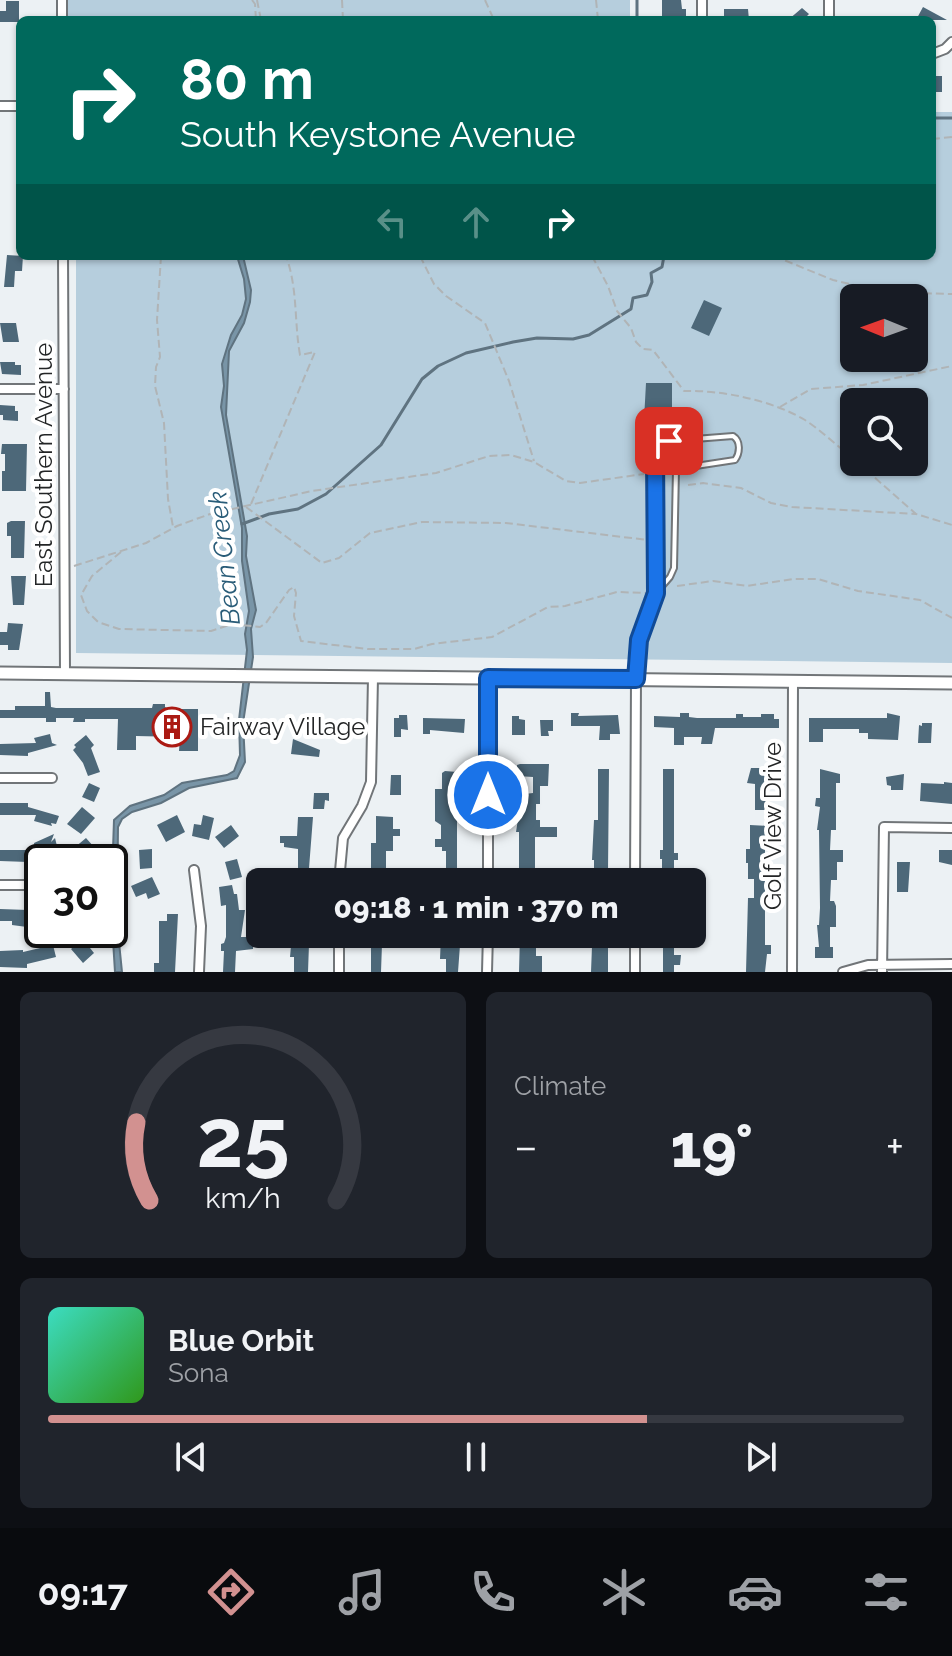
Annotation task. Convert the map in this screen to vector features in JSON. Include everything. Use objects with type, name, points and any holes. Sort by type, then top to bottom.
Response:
[{"type":"main road","points":[[0,673],[952,683]]},
{"type":"street","name":"East Southern Avenue","points":[[63,260],[65,673]]},
{"type":"street","points":[[0,389],[64,389]]},
{"type":"street","points":[[340,868],[343,838],[362,806],[371,782],[373,677]]},
{"type":"street","points":[[488,678],[488,868]]},
{"type":"street","points":[[635,868],[636,679]]},
{"type":"street","name":"Golf View Drive","points":[[792,972],[793,681]]},
{"type":"street","points":[[0,778],[52,778]]},
{"type":"street","points":[[882,968],[884,827],[952,828]]},
{"type":"street","points":[[194,870],[201,926],[199,972]]},
{"type":"street","points":[[0,885],[24,885]]},
{"type":"street","points":[[339,948],[339,972]]},
{"type":"street","points":[[487,972],[488,948]]},
{"type":"street","points":[[635,948],[635,972]]},
{"type":"street","points":[[843,972],[857,967],[952,964]]},
{"type":"lane","points":[[636,679],[639,640],[656,593],[654,468],[655,453],[659,444],[724,436],[736,438],[738,455],[735,460],[676,469],[654,468]]},
{"type":"lane","points":[[656,593],[674,568],[676,469]]},
{"type":"path","points":[[161,260],[157,320],[160,357],[155,386],[164,423],[168,499],[174,528]]},
{"type":"path","points":[[250,505],[315,352],[300,355],[297,304],[287,260]]},
{"type":"path","points":[[422,260],[434,284],[446,296],[485,323],[498,352],[534,462]]},
{"type":"path","points":[[594,260],[617,311],[631,328],[636,342],[643,349],[653,350],[684,391],[703,391],[779,408],[807,421],[840,448]]},
{"type":"path","points":[[784,260],[833,280],[883,292],[952,294]]},
{"type":"path","points":[[779,408],[811,389],[863,385],[952,366]]},
{"type":"path","points":[[72,567],[146,543],[210,514],[323,490],[436,473],[489,456],[511,455],[534,462],[566,481],[580,483],[644,474]]},
{"type":"path","points":[[873,476],[916,514]]},
{"type":"path","points":[[688,485],[703,483],[741,488],[771,503],[792,507],[916,514],[952,525]]},
{"type":"path","points":[[245,506],[322,563],[351,551],[370,533],[422,522],[506,523],[650,540]]},
{"type":"path","points":[[121,552],[106,562],[84,587],[81,595],[87,611],[98,622],[134,631],[211,631],[232,624],[255,627],[266,623],[294,587],[294,616],[301,641],[368,649],[414,649],[492,637],[548,607],[565,606],[617,592],[647,593]]},
{"type":"path","points":[[677,586],[713,581],[735,587],[818,579],[858,591],[920,600],[952,618]]},
{"type":"shaded area","points":[[65,0],[630,0],[630,16],[65,16]]},
{"type":"shaded area","points":[[936,112],[952,112],[952,663],[76,653],[76,260],[936,260]]},
{"type":"shaded area","points":[[238,260],[244,260],[251,290],[244,323],[229,351],[226,415],[256,610],[251,629],[253,657],[243,723],[245,762],[237,778],[189,788],[161,803],[132,812],[122,819],[118,827],[118,844],[113,844],[114,820],[130,806],[164,795],[182,783],[227,775],[234,771],[240,755],[239,720],[249,611],[242,561],[242,528],[221,407],[224,386],[222,364],[246,299]]},
{"type":"shaded area","points":[[114,948],[120,948],[122,972],[115,972]]},
{"type":"building","points":[[662,0],[681,0],[682,9],[686,9],[686,16],[662,16]]},
{"type":"building","points":[[6,1],[19,1],[16,22],[0,22],[0,11],[6,11]]},
{"type":"building","points":[[923,7],[947,20],[936,20],[936,16],[918,16]]},
{"type":"building","points":[[802,8],[809,14],[807,16],[793,16]]},
{"type":"building","points":[[724,9],[748,9],[749,16],[724,16]]},
{"type":"building","points":[[936,76],[942,76],[942,92],[936,92]]},
{"type":"building","points":[[7,255],[16,256],[16,260],[23,260],[22,271],[15,271],[14,287],[4,287]]},
{"type":"building","points":[[704,300],[722,308],[709,336],[691,328]]},
{"type":"building","points":[[0,323],[16,323],[19,342],[3,342]]},
{"type":"building","points":[[0,362],[21,365],[21,375],[2,374]]},
{"type":"building","points":[[646,383],[672,383],[672,408],[668,408],[668,420],[644,420]]},
{"type":"building","points":[[0,405],[15,406],[18,421],[3,420]]},
{"type":"building","points":[[2,444],[27,444],[26,491],[2,491],[5,454],[1,454]]},
{"type":"building","points":[[25,521],[24,558],[11,558],[11,536],[7,536],[7,523]]},
{"type":"building","points":[[11,576],[26,576],[24,605],[13,605]]},
{"type":"building","points":[[8,623],[23,624],[19,650],[8,650],[8,645],[0,645],[0,632],[7,632]]},
{"type":"building","name":"Fairway Village","points":[[45,692],[50,692],[51,707],[56,708],[152,708],[153,704],[165,704],[170,709],[198,709],[198,751],[179,751],[180,737],[136,736],[136,750],[117,750],[118,719],[73,722],[74,718],[56,718],[56,722],[46,722],[46,718],[0,718],[0,710],[15,710],[15,706],[45,706]]},
{"type":"building","points":[[571,713],[579,713],[578,716],[618,715],[620,734],[610,734],[610,740],[599,740],[600,726],[571,726]]},
{"type":"building","points":[[680,713],[689,713],[689,717],[697,718],[774,714],[774,719],[779,719],[779,728],[715,728],[712,744],[701,744],[702,737],[684,737],[684,745],[674,745],[674,728],[654,727],[654,716],[680,717]]},
{"type":"building","points":[[887,713],[900,716],[898,740],[868,739],[868,733],[859,733],[859,729],[823,729],[823,742],[809,742],[809,718],[887,718]]},
{"type":"building","points":[[399,715],[407,715],[408,730],[401,729],[401,737],[394,737],[394,718],[399,718]]},
{"type":"building","points":[[512,716],[525,720],[525,735],[512,735]]},
{"type":"building","points":[[423,718],[465,719],[464,733],[430,730],[430,734],[423,734]]},
{"type":"building","points":[[540,720],[553,720],[553,731],[548,731],[549,736],[541,736]]},
{"type":"building","points":[[922,723],[932,723],[931,743],[918,743],[919,725],[922,726]]},
{"type":"building","points":[[50,734],[52,743],[57,745],[28,753],[28,756],[0,755],[0,744],[36,743],[34,738]]},
{"type":"building","points":[[86,735],[94,745],[91,748],[100,772],[88,776],[73,750],[74,745]]},
{"type":"building","points":[[293,739],[320,750],[319,757],[291,754]]},
{"type":"building","points":[[549,764],[548,786],[540,786],[536,820],[540,820],[540,827],[557,827],[557,837],[535,837],[535,868],[519,868],[519,832],[516,832],[520,806],[516,806],[516,795],[533,793],[533,777],[517,776],[517,765]]},
{"type":"building","points":[[751,768],[768,768],[765,810],[755,810],[755,784],[747,783]]},
{"type":"building","points":[[598,769],[609,769],[608,868],[594,868],[592,860],[594,820],[598,820]]},
{"type":"building","points":[[663,769],[674,769],[674,853],[678,853],[678,860],[674,860],[674,868],[662,868],[660,850],[663,850]]},
{"type":"building","points":[[820,769],[840,774],[840,783],[836,783],[836,830],[831,830],[830,850],[843,850],[843,862],[837,862],[837,880],[831,880],[830,901],[834,901],[836,906],[836,927],[830,927],[833,958],[815,958],[815,947],[819,947],[817,830],[820,807],[815,806],[816,798],[820,798]]},
{"type":"building","points":[[457,772],[457,800],[461,800],[460,808],[457,808],[457,868],[446,868],[446,851],[435,847],[435,839],[441,839],[441,825],[435,821],[435,789],[442,789],[442,773]]},
{"type":"building","points":[[904,774],[903,790],[891,790],[886,777]]},
{"type":"building","points":[[391,775],[401,775],[401,795],[390,795]]},
{"type":"building","points":[[89,783],[100,788],[94,802],[82,797]]},
{"type":"building","points":[[921,783],[952,783],[952,804],[920,801]]},
{"type":"building","points":[[314,793],[329,793],[324,809],[313,809]]},
{"type":"building","points":[[0,803],[28,803],[28,807],[59,816],[56,824],[51,823],[52,826],[34,821],[36,815],[0,815]]},
{"type":"building","points":[[82,807],[95,818],[81,834],[67,824]]},
{"type":"building","points":[[177,815],[185,832],[166,842],[157,825]]},
{"type":"building","points":[[203,815],[214,818],[209,840],[192,836],[194,824],[201,825]]},
{"type":"building","points":[[376,816],[393,817],[393,829],[400,829],[400,836],[393,836],[393,851],[386,851],[386,868],[371,868],[371,843],[376,843]]},
{"type":"building","points":[[298,817],[313,817],[309,868],[298,868],[298,849],[284,847],[284,843],[280,843],[280,836],[297,836]]},
{"type":"building","points":[[231,825],[239,836],[224,848],[215,837]]},
{"type":"building","points":[[750,825],[770,826],[770,838],[765,839],[765,898],[769,898],[769,907],[765,907],[765,945],[771,945],[771,954],[767,954],[765,972],[746,972],[748,898],[754,898],[754,879],[748,879],[746,863],[746,849],[750,849]]},
{"type":"building","points":[[54,834],[51,842],[55,838],[56,844],[34,844]]},
{"type":"building","points":[[152,849],[152,868],[140,869],[139,850]]},
{"type":"building","points":[[0,850],[24,850],[24,862],[0,861]]},
{"type":"building","points":[[939,850],[952,850],[952,865],[939,862]]},
{"type":"building","points":[[237,859],[242,877],[230,880],[225,862]]},
{"type":"building","points":[[897,862],[910,862],[908,892],[897,892]]},
{"type":"building","points":[[152,877],[160,894],[148,899],[146,893],[136,897],[131,886]]},
{"type":"building","points":[[232,885],[239,910],[245,910],[241,937],[246,937],[246,948],[253,948],[236,951],[235,972],[223,972],[224,951],[221,951],[221,944],[226,937],[226,905],[221,906],[219,887]]},
{"type":"building","points":[[0,909],[24,910],[24,927],[12,925],[12,921],[0,921]]},
{"type":"building","points":[[167,914],[178,914],[175,972],[154,972],[154,963],[159,963],[159,921],[167,921]]},
{"type":"building","points":[[54,948],[56,957],[27,964],[27,968],[0,967],[0,951]]},
{"type":"building","points":[[90,948],[94,953],[83,963],[71,949]]},
{"type":"building","points":[[291,948],[309,948],[308,972],[294,972],[294,957],[290,957]]},
{"type":"building","points":[[371,948],[382,948],[381,972],[371,972]]},
{"type":"building","points":[[440,948],[460,948],[458,972],[446,972],[446,959],[440,959]]},
{"type":"building","points":[[520,948],[536,948],[536,956],[542,956],[542,972],[519,972]]},
{"type":"building","points":[[592,948],[608,948],[608,972],[591,972]]},
{"type":"building","points":[[663,948],[674,948],[674,955],[681,955],[680,965],[674,965],[674,972],[663,972]]},
{"type":"waterway","points":[[637,0],[637,16]]},
{"type":"waterway","points":[[936,118],[952,118]]},
{"type":"waterway","name":"Bean Creek","points":[[242,524],[269,514],[298,509],[326,494],[381,445],[422,379],[438,366],[466,353],[513,342],[537,338],[573,339],[589,335],[631,309],[633,298],[647,295],[652,282],[651,273],[662,267],[663,260]]},
{"type":"place","name":"Fairway Village","points":[[172,727]]},
{"type":"route","points":[[488,795],[488,678],[636,679],[639,640],[656,593],[655,453],[659,444],[669,441]]}]
